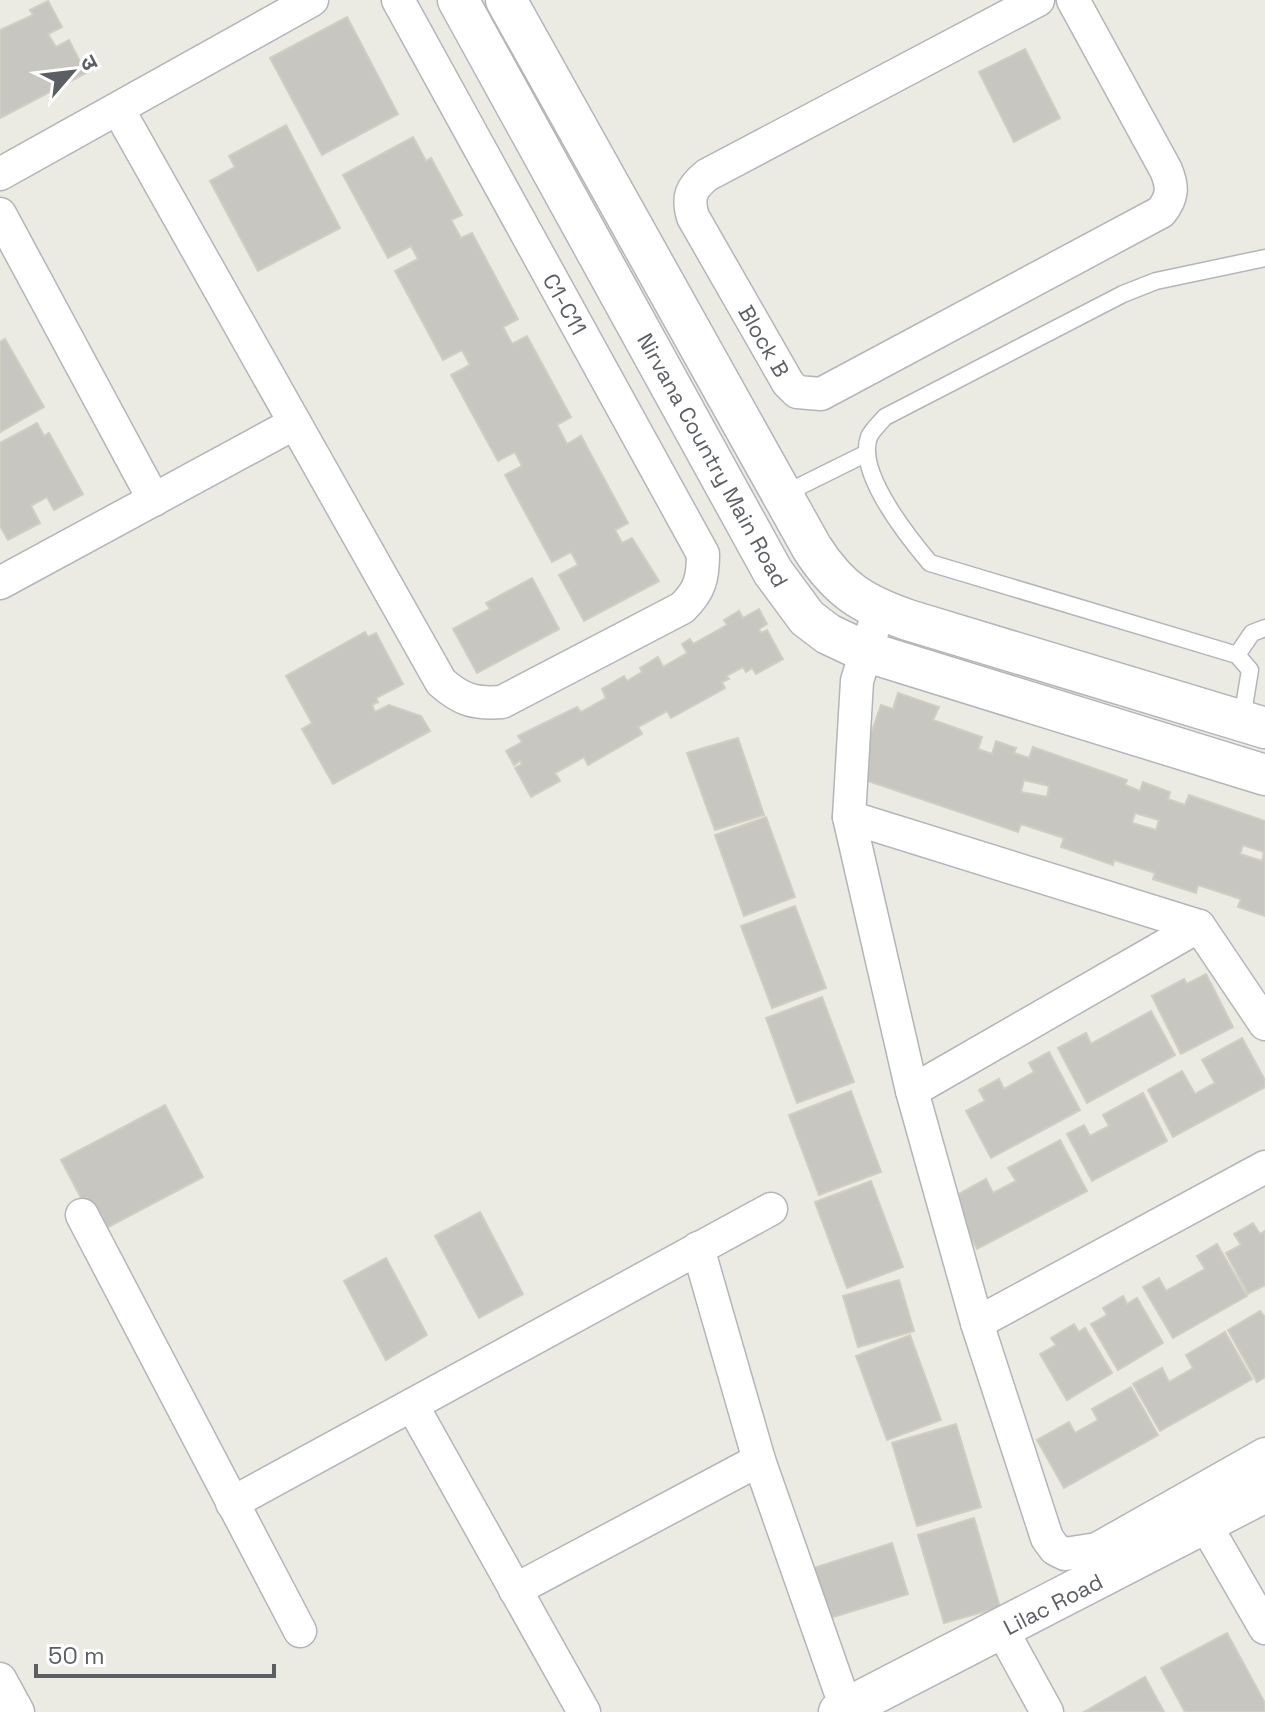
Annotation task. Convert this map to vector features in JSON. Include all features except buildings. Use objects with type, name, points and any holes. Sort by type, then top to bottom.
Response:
[{"type":"street","points":[[0,174],[312,0]]},
{"type":"street","name":"C1-C11","points":[[295,423],[441,682],[459,698],[478,703],[502,702],[682,608],[694,596],[703,578],[703,554],[398,0]]},
{"type":"street","name":"Nirvana Country Main Road","points":[[458,0],[773,572],[807,618],[828,634],[864,651],[1265,775]]},
{"type":"street","name":"Nirvana Country Main Road","points":[[506,0],[812,548],[838,585],[879,610],[1253,724]]},
{"type":"street","name":"Block B","points":[[1038,0],[721,168],[693,187],[688,201],[693,217],[788,383],[797,392],[821,394],[1161,212],[1168,203],[1172,184],[1166,170],[1073,0]]},
{"type":"street","points":[[0,583],[295,423],[118,109]]},
{"type":"street","points":[[0,214],[154,500]]},
{"type":"street","points":[[879,610],[857,681],[849,817],[912,1091],[977,1323],[1047,1538],[1055,1549],[1065,1554],[1097,1549],[1265,1454]]},
{"type":"street","points":[[849,817],[1199,926],[1265,1024]]},
{"type":"street","points":[[912,1091],[1199,926]]},
{"type":"street","points":[[977,1323],[1265,1167]]},
{"type":"street","points":[[232,1503],[771,1209]]},
{"type":"street","points":[[82,1215],[300,1631]]},
{"type":"street","points":[[698,1248],[759,1460],[842,1710]]},
{"type":"street","points":[[412,1405],[584,1712]]},
{"type":"street","points":[[515,1590],[759,1460]]},
{"type":"street","name":"Lilac Road","points":[[842,1710],[1265,1492]]},
{"type":"street","points":[[1205,1524],[1265,1628]]},
{"type":"street","points":[[1002,1630],[1047,1712]]},
{"type":"street","points":[[0,1679],[18,1712]]},
{"type":"lane","points":[[1253,724],[1250,670],[1237,655],[930,563],[901,524],[870,472],[867,453],[870,435],[885,417],[1123,294],[1190,273],[1265,258]]},
{"type":"lane","points":[[782,495],[867,453]]},
{"type":"lane","points":[[1237,655],[1252,633],[1265,628]]}]
